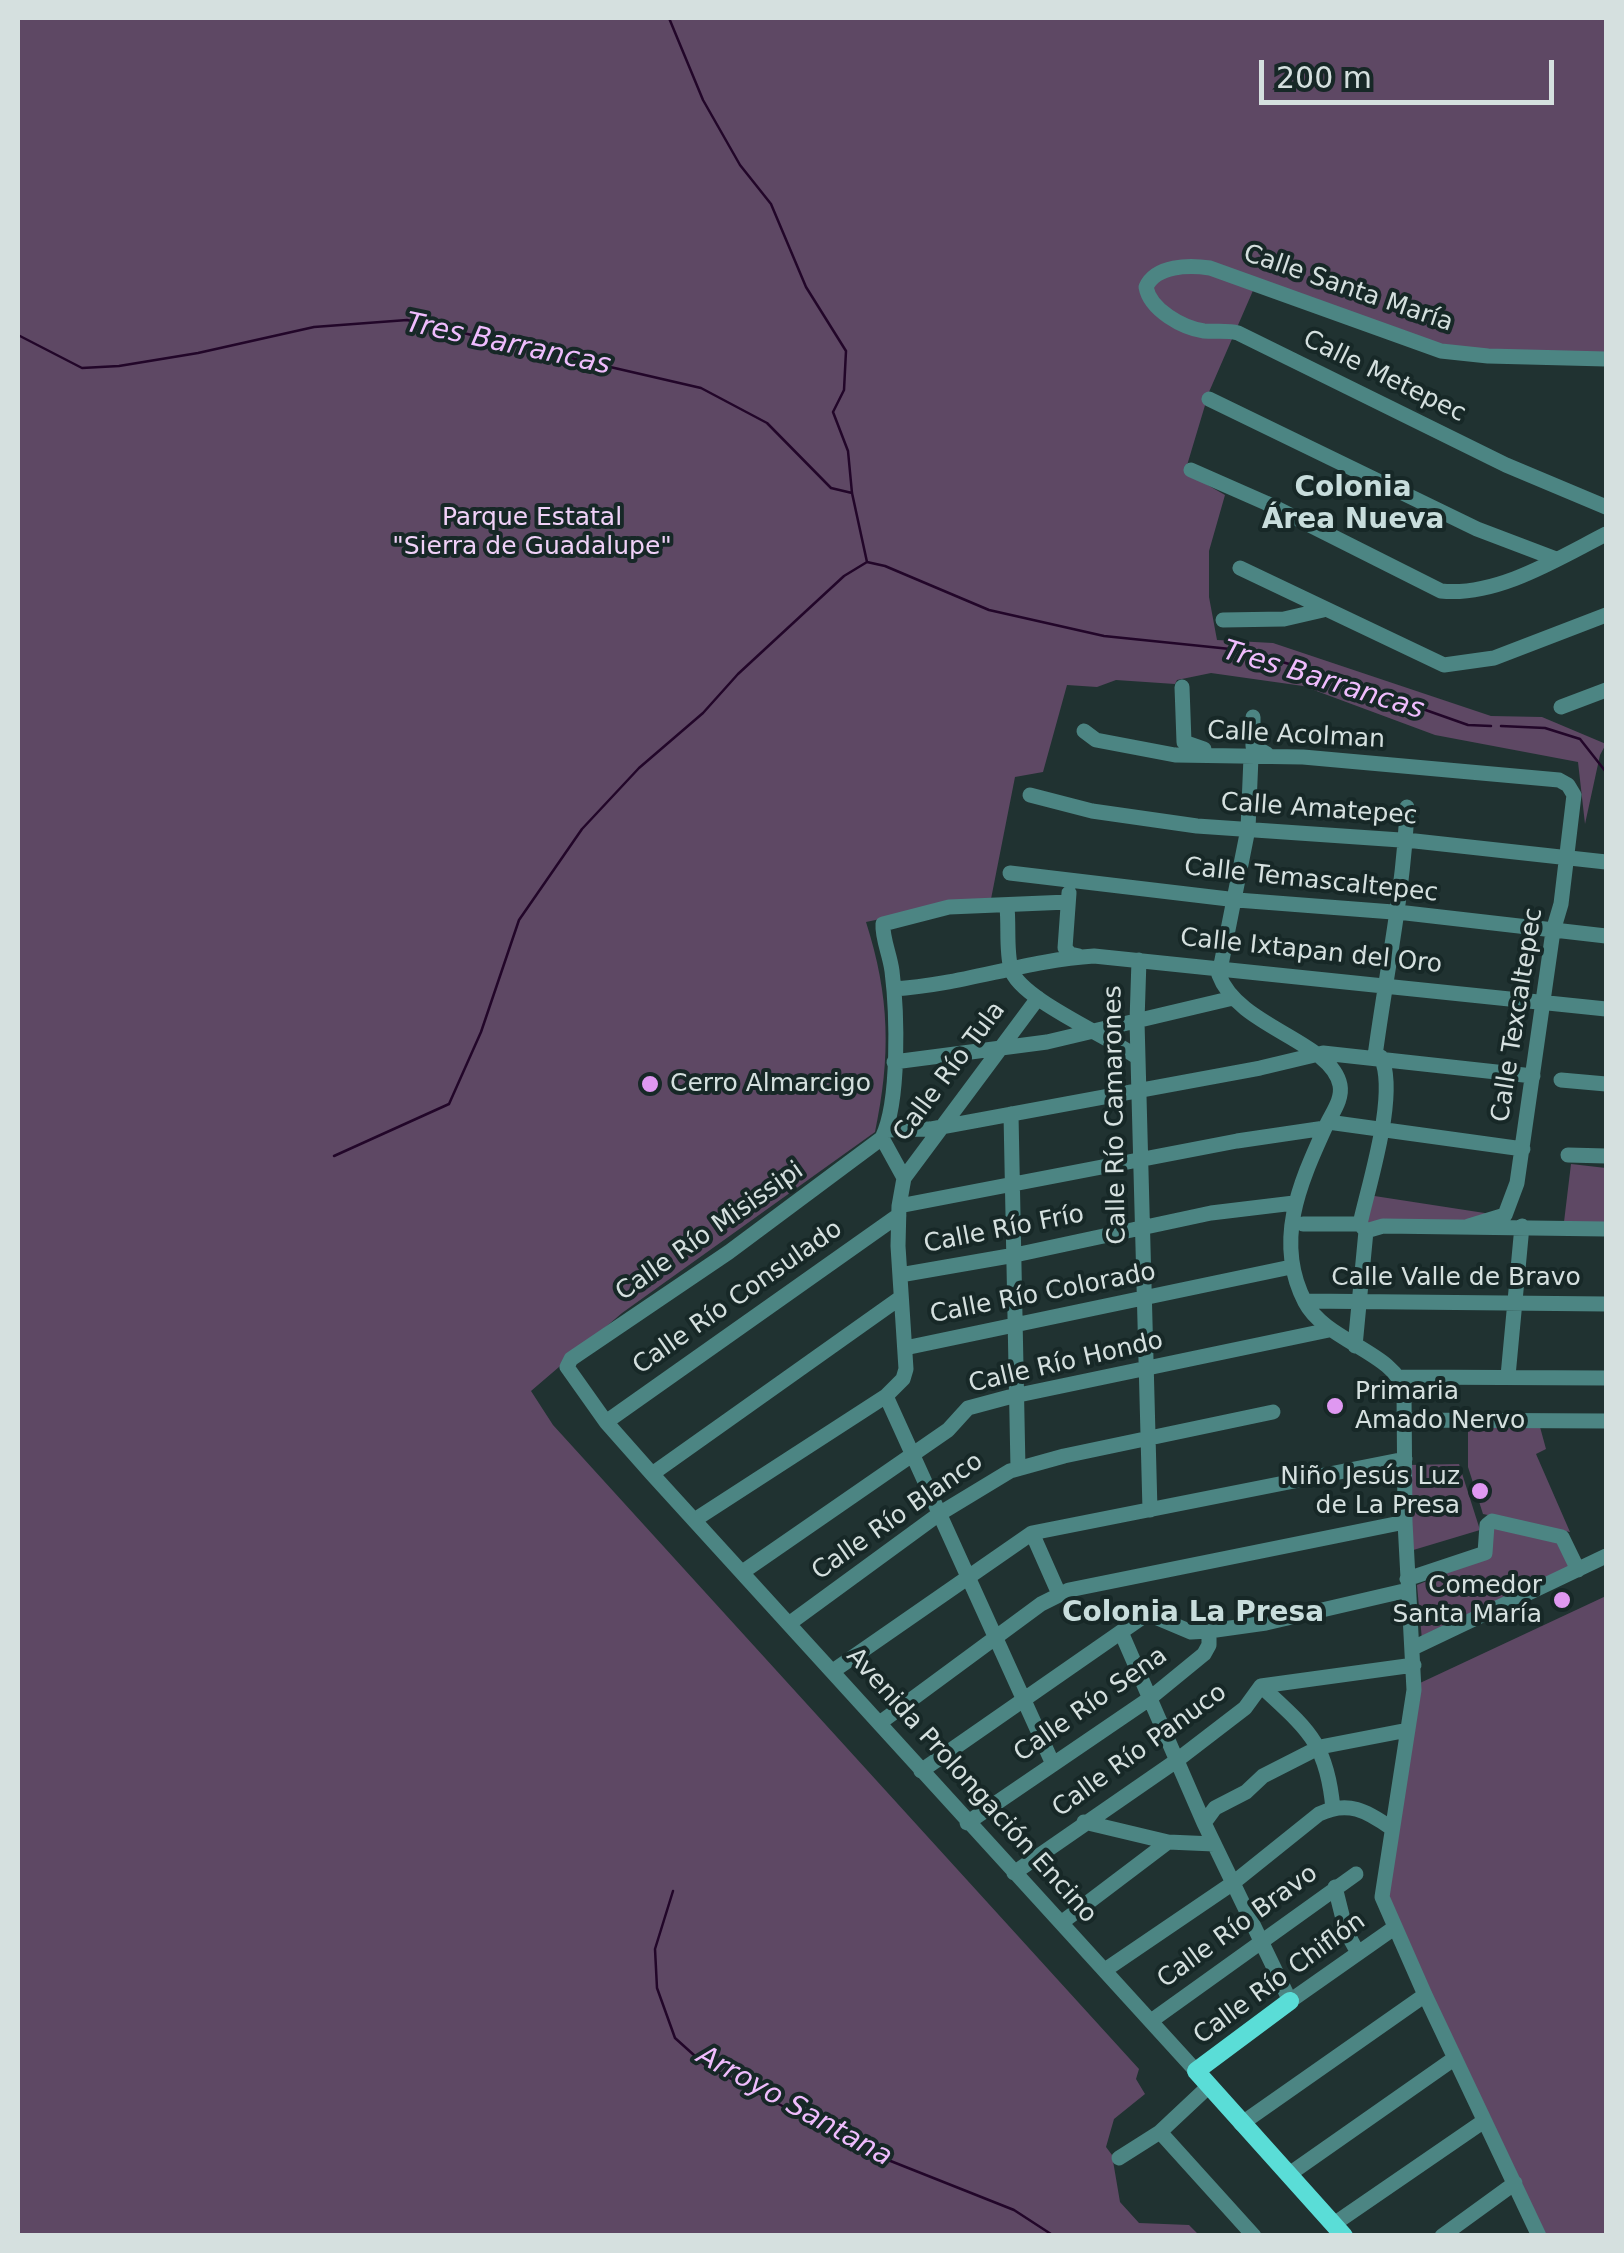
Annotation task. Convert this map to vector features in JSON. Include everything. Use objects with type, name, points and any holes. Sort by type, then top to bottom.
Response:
[{"type":"main road","name":"Calle Río Chiflón","points":[[1196,2070],[1290,2001]]},
{"type":"main road","name":"Avenida Prolongación Encino","points":[[1196,2070],[1339,2230]]},
{"type":"street","name":"Calle Santa María","points":[[1146,292],[1150,278],[1158,272],[1191,266],[1210,268],[1442,351],[1606,359]]},
{"type":"street","name":"Calle Metepec","points":[[1146,292],[1171,318],[1185,325],[1209,332],[1238,333],[1506,464],[1606,507]]},
{"type":"street","points":[[1209,399],[1477,529],[1556,559]]},
{"type":"street","points":[[1192,470],[1441,591],[1473,590],[1556,559],[1606,534]]},
{"type":"street","points":[[1240,568],[1323,610],[1451,666],[1494,658],[1606,615]]},
{"type":"street","points":[[1222,620],[1284,620],[1323,610]]},
{"type":"street","points":[[1182,687],[1184,742],[1216,756]]},
{"type":"street","points":[[1561,707],[1606,690]]},
{"type":"street","points":[[1253,717],[1252,746],[1274,757]]},
{"type":"street","name":"Calle Acolman","points":[[1084,731],[1092,739],[1142,749],[1216,756],[1316,758],[1559,780],[1568,785]]},
{"type":"street","points":[[1250,756],[1248,829],[1236,900],[1218,970],[1233,998],[1334,1070],[1340,1088],[1340,1098],[1294,1202],[1291,1267],[1304,1301],[1315,1319],[1329,1330],[1396,1373],[1606,1378]]},
{"type":"street","name":"Calle Texcaltepec","points":[[1470,1226],[1499,1219],[1508,1210],[1522,1149],[1553,931],[1561,904],[1574,795],[1568,785]]},
{"type":"street","name":"Calle Amatepec","points":[[1030,795],[1138,818],[1606,862]]},
{"type":"street","points":[[1354,1346],[1363,1228],[1382,1131],[1385,1065],[1378,1057],[1385,984],[1400,897],[1406,806]]},
{"type":"street","name":"Calle Temascaltepec","points":[[1010,874],[1606,936]]},
{"type":"street","points":[[1070,881],[1065,948],[1070,954],[1083,957]]},
{"type":"street","points":[[905,1348],[899,1211],[904,1178],[884,1134],[894,1062],[894,989],[882,925],[950,908],[1068,902]]},
{"type":"street","points":[[1008,907],[1012,970],[1020,983],[1038,998],[1138,1058]]},
{"type":"street","name":"Calle Ixtapan del Oro","points":[[894,989],[950,984],[1083,957],[1606,1008]]},
{"type":"street","name":"Calle Río Camarones","points":[[1140,960],[1137,1021],[1150,1510]]},
{"type":"street","name":"Calle Río Tula","points":[[904,1178],[1038,998]]},
{"type":"street","points":[[894,1062],[1047,1042],[1233,998]]},
{"type":"street","points":[[884,1134],[942,1127],[1260,1068],[1314,1054],[1378,1057],[1533,1076]]},
{"type":"street","points":[[1562,1080],[1606,1084]]},
{"type":"street","points":[[1011,1114],[1018,1468]]},
{"type":"street","name":"Calle Río Consulado","points":[[606,1422],[899,1211],[1013,1182],[1326,1125],[1522,1149]]},
{"type":"street","name":"Calle Río Misissipi","points":[[567,1367],[571,1359],[729,1252],[884,1134]]},
{"type":"street","points":[[1568,1155],[1606,1156]]},
{"type":"street","name":"Calle Río Frío","points":[[900,1275],[1211,1213],[1294,1202]]},
{"type":"street","points":[[1303,1224],[1363,1228],[1606,1229]]},
{"type":"street","points":[[1508,1376],[1522,1226]]},
{"type":"street","name":"Calle Río Colorado","points":[[886,1396],[905,1374],[905,1348],[1291,1267]]},
{"type":"street","points":[[652,1474],[900,1298]]},
{"type":"street","name":"Calle Valle de Bravo","points":[[1304,1301],[1606,1304]]},
{"type":"street","name":"Calle Río Hondo","points":[[744,1571],[948,1430],[968,1408],[1329,1330]]},
{"type":"street","name":"Avenida Prolongación Encino","points":[[567,1367],[606,1422],[652,1474],[1196,2070]]},
{"type":"street","points":[[1396,1373],[1404,1392],[1407,1585],[1414,1656],[1408,1730],[1381,1890],[1425,1996],[1539,2236]]},
{"type":"street","points":[[696,1519],[886,1396],[1052,1762]]},
{"type":"street","name":"Calle Río Blanco","points":[[790,1623],[939,1514],[1018,1468],[1273,1412]]},
{"type":"street","points":[[1404,1420],[1606,1421]]},
{"type":"street","points":[[833,1670],[1032,1533],[1404,1459]]},
{"type":"street","points":[[922,1770],[1148,1616],[1191,1632],[1209,1632],[1266,1623],[1407,1585],[1485,1553],[1487,1525],[1492,1521],[1562,1538],[1578,1570]]},
{"type":"street","points":[[881,1722],[1059,1594],[1405,1522]]},
{"type":"street","points":[[1032,1533],[1059,1594]]},
{"type":"street","name":"Calle Río Panuco","points":[[1014,1872],[1176,1762],[1245,1708],[1261,1686],[1414,1656],[1606,1556]]},
{"type":"street","points":[[1121,1632],[1176,1762],[1290,2001]]},
{"type":"street","name":"Calle Río Sena","points":[[968,1823],[1148,1699],[1204,1654],[1210,1646],[1209,1632]]},
{"type":"street","points":[[1261,1686],[1302,1724],[1320,1747],[1330,1780],[1333,1809]]},
{"type":"street","points":[[1204,1823],[1215,1808],[1246,1792],[1263,1776],[1320,1747],[1408,1730]]},
{"type":"street","points":[[1105,1970],[1233,1882],[1319,1814],[1333,1809],[1364,1809],[1391,1828]]},
{"type":"street","points":[[1084,1822],[1168,1842],[1214,1844]]},
{"type":"street","points":[[1061,1924],[1168,1842]]},
{"type":"street","name":"Calle Río Bravo","points":[[1150,2021],[1356,1874]]},
{"type":"street","points":[[1335,1887],[1346,1931],[1358,1953]]},
{"type":"street","name":"Calle Río Chiflón","points":[[1290,2001],[1394,1928]]},
{"type":"street","points":[[1241,2124],[1425,1996]]},
{"type":"street","points":[[1288,2174],[1455,2058]]},
{"type":"street","points":[[1120,2158],[1160,2132],[1209,2086]]},
{"type":"street","points":[[1339,2230],[1484,2120]]},
{"type":"street","points":[[1160,2132],[1254,2236]]},
{"type":"street","points":[[1442,2236],[1515,2183]]},
{"type":"green space","name":"Parque Estatal \"Sierra de Guadalupe\"","points":[[18,18],[1606,18],[1606,353],[1502,353],[1443,345],[1258,279],[1209,392],[1185,472],[1225,495],[1209,551],[1209,597],[1217,640],[1273,643],[1491,716],[1542,717],[1606,744],[1600,755],[1585,824],[1578,762],[1435,735],[1303,686],[1211,673],[1177,680],[1175,684],[1116,680],[1097,687],[1067,685],[1043,772],[1015,777],[991,899],[866,922],[880,976],[886,1027],[884,1078],[875,1132],[622,1313],[531,1391],[553,1425],[1139,2069],[1136,2079],[1145,2094],[1114,2119],[1106,2147],[1112,2155],[1120,2202],[1139,2223],[1189,2225],[1199,2235],[18,2235]]},
{"type":"green space","points":[[1571,1164],[1606,1168],[1606,1228],[1564,1222]]},
{"type":"green space","points":[[1368,1195],[1491,1214],[1459,1225],[1356,1227]]},
{"type":"green space","points":[[1468,1426],[1540,1427],[1546,1449],[1536,1454],[1570,1532],[1483,1514],[1468,1467]]},
{"type":"green space","points":[[1459,1464],[1480,1530],[1410,1551],[1409,1465]]},
{"type":"green space","points":[[1489,1524],[1561,1543],[1574,1571],[1422,1640],[1417,1585],[1489,1556]]},
{"type":"green space","points":[[1606,1596],[1606,2235],[1546,2235],[1386,1897],[1420,1683]]},
{"type":"waterway","name":"Tres Barrancas","points":[[669,18],[703,100],[740,165],[771,204],[806,287],[846,351],[844,390],[833,412],[848,451],[852,493],[867,562]]},
{"type":"waterway","name":"Tres Barrancas","points":[[18,335],[82,368],[198,353],[314,327],[407,320],[701,388],[767,423],[831,488],[852,493]]},
{"type":"waterway","name":"Tres Barrancas","points":[[334,1156],[449,1104],[481,1032],[519,920],[582,829],[639,768],[703,713],[738,674],[844,576],[867,562],[989,610],[1104,636],[1240,650],[1321,673],[1468,725],[1491,726]]},
{"type":"waterway","name":"Tres Barrancas","points":[[1501,726],[1545,728],[1580,739],[1606,772]]},
{"type":"waterway","name":"Arroyo Santana","points":[[673,1891],[655,1949],[657,1988],[675,2038],[705,2065],[873,2154],[1014,2210],[1054,2236]]},
{"type":"place","name":"Cerro Almarcigo","points":[[650,1084]]},
{"type":"place","name":"Primaria Amado Nervo","points":[[1335,1406]]},
{"type":"place","name":"Niño Jesús Luz de La Presa","points":[[1480,1491]]},
{"type":"place","name":"Comedor Santa María","points":[[1562,1600]]},
{"type":"district","name":"Colonia Área Nueva","points":[[1353,505]]},
{"type":"district","name":"Colonia La Presa","points":[[1193,1614]]}]
